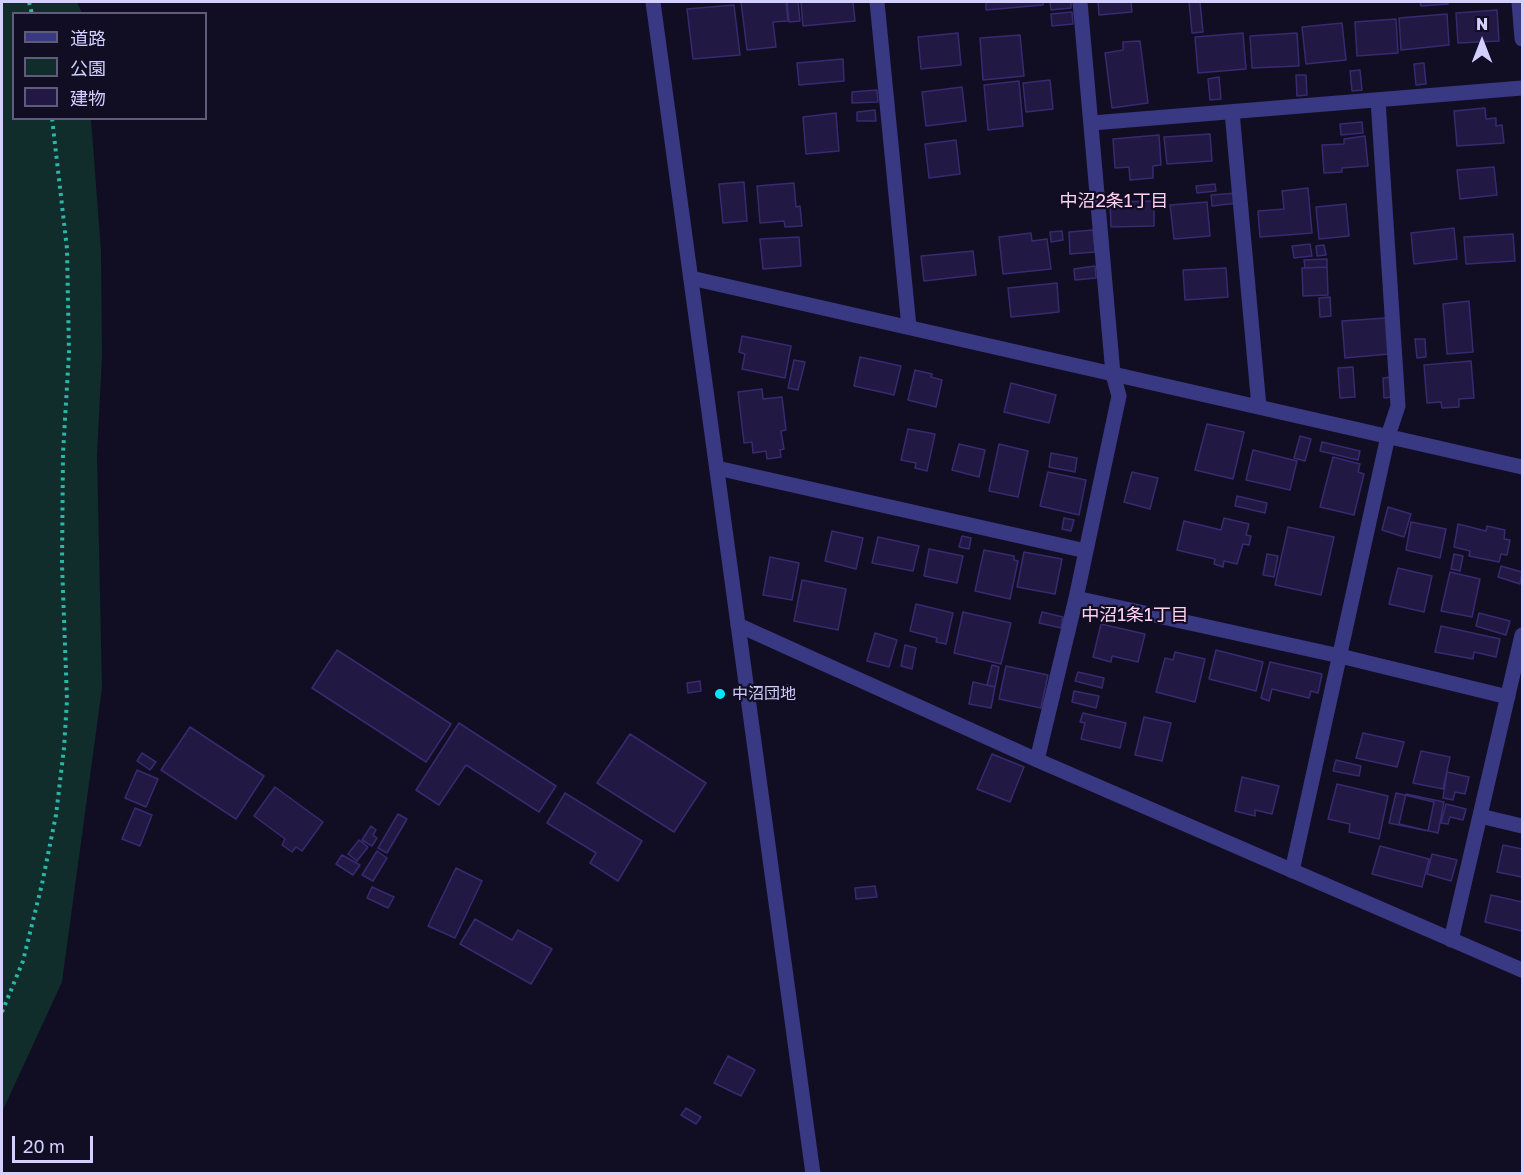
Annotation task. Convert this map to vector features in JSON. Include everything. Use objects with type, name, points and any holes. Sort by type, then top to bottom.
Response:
[{"type":"street","points":[[653,2],[813,1173]]},
{"type":"street","points":[[877,2],[909,327]]},
{"type":"street","points":[[1037,760],[1076,598],[1119,396],[1113,374],[1080,2]]},
{"type":"street","points":[[1519,2],[1522,39]]},
{"type":"street","points":[[1092,123],[1522,88]]},
{"type":"street","points":[[1293,871],[1388,436],[1398,406],[1378,100]]},
{"type":"street","points":[[1232,112],[1259,407]]},
{"type":"street","points":[[691,278],[1522,466]]},
{"type":"street","points":[[717,468],[1086,551]]},
{"type":"street","points":[[1076,598],[1340,656],[1508,697]]},
{"type":"street","points":[[738,625],[1037,760],[1522,970]]},
{"type":"street","points":[[1451,940],[1522,643]]},
{"type":"street","points":[[1480,816],[1522,826]]},
{"type":"path","points":[[2,1012],[23,961],[42,884],[56,815],[67,700],[62,564],[63,453],[69,353],[67,261],[52,120]]},
{"type":"green space","points":[[2,2],[77,2],[82,12],[12,12],[12,120],[91,120],[101,251],[102,355],[97,455],[102,688],[62,982],[2,1112]]},
{"type":"building","points":[[741,2],[786,2],[788,21],[773,22],[776,47],[747,50]]},
{"type":"building","points":[[787,2],[798,2],[800,21],[789,22]]},
{"type":"building","points":[[801,2],[853,2],[855,21],[803,26]]},
{"type":"building","points":[[986,2],[1043,2],[1043,5],[986,10]]},
{"type":"building","points":[[1050,2],[1071,2],[1071,8],[1051,10]]},
{"type":"building","points":[[1098,2],[1131,2],[1132,12],[1099,15]]},
{"type":"building","points":[[1189,2],[1200,2],[1203,32],[1192,33]]},
{"type":"building","points":[[1420,2],[1447,2],[1448,4],[1421,6]]},
{"type":"building","points":[[734,5],[740,55],[693,59],[687,9]]},
{"type":"building","points":[[1497,10],[1499,41],[1458,43],[1456,13]]},
{"type":"building","points":[[1072,12],[1073,24],[1052,26],[1051,14]]},
{"type":"building","points":[[1447,14],[1449,45],[1401,50],[1399,18]]},
{"type":"building","points":[[1396,19],[1398,53],[1357,56],[1355,22]]},
{"type":"building","points":[[1342,23],[1346,60],[1306,64],[1302,27]]},
{"type":"building","points":[[958,33],[961,65],[921,69],[918,37]]},
{"type":"building","points":[[1243,33],[1246,69],[1198,73],[1195,37]]},
{"type":"building","points":[[1297,33],[1299,66],[1252,68],[1250,36]]},
{"type":"building","points":[[1020,35],[1024,76],[983,80],[980,38]]},
{"type":"building","points":[[1140,41],[1148,103],[1112,108],[1105,53],[1123,50],[1123,42]]},
{"type":"building","points":[[843,59],[844,81],[799,85],[797,63]]},
{"type":"building","points":[[1424,63],[1426,84],[1416,85],[1414,64]]},
{"type":"building","points":[[1360,70],[1362,90],[1352,91],[1350,71]]},
{"type":"building","points":[[1296,75],[1306,75],[1307,95],[1297,96]]},
{"type":"building","points":[[1219,77],[1221,99],[1210,100],[1208,79]]},
{"type":"building","points":[[1050,80],[1053,109],[1026,112],[1023,83]]},
{"type":"building","points":[[1019,81],[1023,126],[988,130],[984,85]]},
{"type":"building","points":[[962,87],[966,121],[926,126],[922,92]]},
{"type":"building","points":[[877,90],[878,102],[852,103],[852,92]]},
{"type":"building","points":[[1485,108],[1486,119],[1496,118],[1496,126],[1502,125],[1504,143],[1457,146],[1454,111]]},
{"type":"building","points":[[875,110],[876,121],[857,121],[857,112]]},
{"type":"building","points":[[836,113],[839,151],[806,154],[803,117]]},
{"type":"building","points":[[1362,122],[1363,133],[1341,135],[1340,124]]},
{"type":"building","points":[[1210,134],[1212,161],[1167,164],[1164,137]]},
{"type":"building","points":[[1159,135],[1161,165],[1153,166],[1153,178],[1130,180],[1129,167],[1115,168],[1113,139]]},
{"type":"building","points":[[1365,136],[1368,166],[1342,168],[1342,172],[1324,173],[1322,145],[1344,144],[1344,139]]},
{"type":"building","points":[[956,140],[960,174],[929,178],[925,144]]},
{"type":"building","points":[[1494,167],[1497,195],[1460,199],[1457,170]]},
{"type":"building","points":[[744,182],[747,221],[723,223],[719,184]]},
{"type":"building","points":[[794,183],[796,207],[800,206],[802,226],[785,227],[784,221],[760,223],[757,186]]},
{"type":"building","points":[[1215,184],[1216,191],[1197,193],[1196,186]]},
{"type":"building","points":[[1308,188],[1312,233],[1260,237],[1258,211],[1284,209],[1282,191]]},
{"type":"building","points":[[1237,193],[1238,203],[1212,206],[1211,195]]},
{"type":"building","points":[[1154,201],[1154,226],[1111,227],[1110,202]]},
{"type":"building","points":[[1207,202],[1210,236],[1174,239],[1170,205]]},
{"type":"building","points":[[1346,204],[1349,236],[1319,239],[1316,207]]},
{"type":"building","points":[[1454,228],[1457,259],[1414,264],[1411,233]]},
{"type":"building","points":[[1093,230],[1095,252],[1070,254],[1069,232]]},
{"type":"building","points":[[1062,231],[1063,240],[1051,242],[1050,232]]},
{"type":"building","points":[[1031,233],[1032,241],[1047,239],[1051,269],[1003,274],[999,237]]},
{"type":"building","points":[[1513,234],[1515,261],[1466,264],[1464,237]]},
{"type":"building","points":[[799,237],[801,266],[763,269],[760,239]]},
{"type":"building","points":[[1310,244],[1312,256],[1294,258],[1292,246]]},
{"type":"building","points":[[1324,245],[1326,255],[1317,256],[1316,246]]},
{"type":"building","points":[[973,251],[976,275],[924,281],[921,256]]},
{"type":"building","points":[[1327,259],[1327,267],[1305,268],[1304,260]]},
{"type":"building","points":[[1095,266],[1096,278],[1075,280],[1074,269]]},
{"type":"building","points":[[1327,267],[1328,295],[1303,296],[1302,268]]},
{"type":"building","points":[[1226,268],[1228,297],[1185,300],[1183,270]]},
{"type":"building","points":[[1057,283],[1059,312],[1011,317],[1008,288]]},
{"type":"building","points":[[1330,297],[1331,316],[1320,317],[1319,298]]},
{"type":"building","points":[[1469,301],[1473,352],[1447,354],[1443,304]]},
{"type":"building","points":[[1386,318],[1389,354],[1345,358],[1342,321]]},
{"type":"building","points":[[742,336],[791,346],[785,378],[742,369],[745,354],[739,352]]},
{"type":"building","points":[[1415,339],[1425,339],[1426,357],[1417,358]]},
{"type":"building","points":[[860,357],[901,366],[894,395],[854,386]]},
{"type":"building","points":[[794,360],[805,362],[798,390],[788,388]]},
{"type":"building","points":[[1471,361],[1474,398],[1459,399],[1459,407],[1442,408],[1441,402],[1427,403],[1424,365]]},
{"type":"building","points":[[1353,367],[1355,397],[1340,398],[1338,368]]},
{"type":"building","points":[[915,370],[932,374],[931,377],[942,380],[936,407],[908,400]]},
{"type":"building","points":[[1392,377],[1394,397],[1384,398],[1383,378]]},
{"type":"building","points":[[1011,383],[1056,395],[1049,423],[1004,412]]},
{"type":"building","points":[[762,389],[763,399],[782,397],[786,430],[781,431],[784,449],[780,450],[781,457],[767,459],[766,451],[753,453],[752,442],[744,443],[738,392]]},
{"type":"building","points":[[1207,424],[1244,432],[1233,479],[1195,470]]},
{"type":"building","points":[[908,429],[935,434],[927,471],[915,468],[916,463],[901,460]]},
{"type":"building","points":[[1300,436],[1311,439],[1305,461],[1294,458]]},
{"type":"building","points":[[1322,442],[1360,451],[1358,460],[1320,451]]},
{"type":"building","points":[[959,444],[985,450],[979,477],[952,470]]},
{"type":"building","points":[[999,444],[1028,451],[1018,497],[989,491]]},
{"type":"building","points":[[1253,450],[1297,461],[1290,490],[1246,480]]},
{"type":"building","points":[[1051,453],[1077,458],[1075,472],[1049,467]]},
{"type":"building","points":[[1333,457],[1360,464],[1358,472],[1364,474],[1354,515],[1320,507]]},
{"type":"building","points":[[1048,472],[1086,480],[1079,515],[1040,506]]},
{"type":"building","points":[[1132,472],[1158,478],[1150,509],[1124,502]]},
{"type":"building","points":[[1237,496],[1267,503],[1265,513],[1235,506]]},
{"type":"building","points":[[1388,507],[1411,514],[1404,537],[1382,530]]},
{"type":"building","points":[[1064,518],[1074,520],[1071,531],[1062,529]]},
{"type":"building","points":[[1224,518],[1249,524],[1246,535],[1251,536],[1249,545],[1243,544],[1237,564],[1224,561],[1223,567],[1214,564],[1215,559],[1177,550],[1184,521],[1221,530]]},
{"type":"building","points":[[1411,522],[1446,529],[1440,558],[1406,550]]},
{"type":"building","points":[[1458,524],[1486,531],[1487,526],[1505,530],[1504,539],[1510,540],[1507,555],[1501,554],[1499,562],[1469,556],[1470,551],[1454,547]]},
{"type":"building","points":[[1288,527],[1334,537],[1321,595],[1275,585]]},
{"type":"building","points":[[832,531],[863,538],[856,569],[825,561]]},
{"type":"building","points":[[962,536],[971,538],[969,549],[959,547]]},
{"type":"building","points":[[878,537],[919,546],[913,571],[872,563]]},
{"type":"building","points":[[929,549],[963,556],[957,583],[924,576]]},
{"type":"building","points":[[984,550],[1014,556],[1014,560],[1018,561],[1010,599],[975,591]]},
{"type":"building","points":[[1024,552],[1062,559],[1055,594],[1017,587]]},
{"type":"building","points":[[1267,554],[1278,556],[1274,577],[1263,575]]},
{"type":"building","points":[[1454,554],[1463,556],[1460,571],[1451,569]]},
{"type":"building","points":[[770,557],[799,563],[792,600],[763,595]]},
{"type":"building","points":[[1501,566],[1522,572],[1520,584],[1498,577]]},
{"type":"building","points":[[1398,568],[1432,576],[1424,612],[1389,604]]},
{"type":"building","points":[[1450,572],[1480,579],[1472,617],[1441,611]]},
{"type":"building","points":[[802,580],[846,589],[838,630],[794,621]]},
{"type":"building","points":[[916,604],[953,613],[946,644],[936,642],[937,638],[910,631]]},
{"type":"building","points":[[963,612],[1011,623],[1001,664],[954,653]]},
{"type":"building","points":[[1042,612],[1063,617],[1061,628],[1039,623]]},
{"type":"building","points":[[1479,613],[1510,621],[1506,635],[1476,626]]},
{"type":"building","points":[[1101,624],[1145,634],[1138,662],[1112,656],[1111,662],[1093,657]]},
{"type":"building","points":[[1441,626],[1500,639],[1496,657],[1474,652],[1473,659],[1435,652]]},
{"type":"building","points":[[875,633],[897,640],[889,667],[867,661]]},
{"type":"building","points":[[905,645],[916,648],[912,669],[901,666]]},
{"type":"building","points":[[337,650],[451,724],[426,762],[312,688]]},
{"type":"building","points":[[1216,650],[1263,662],[1256,691],[1209,679]]},
{"type":"building","points":[[1175,652],[1205,659],[1195,702],[1156,692],[1165,658],[1173,660]]},
{"type":"building","points":[[1270,662],[1322,674],[1318,693],[1311,691],[1309,698],[1272,689],[1269,701],[1261,698]]},
{"type":"building","points":[[992,665],[999,667],[995,687],[987,685]]},
{"type":"building","points":[[1006,666],[1048,675],[1041,708],[999,699]]},
{"type":"building","points":[[1078,672],[1104,678],[1102,688],[1075,681]]},
{"type":"building","points":[[700,681],[701,691],[688,693],[687,683]]},
{"type":"building","points":[[973,682],[995,687],[991,708],[969,704]]},
{"type":"building","points":[[791,685],[792,694],[778,696],[777,686]]},
{"type":"building","points":[[1074,691],[1099,696],[1096,708],[1072,702]]},
{"type":"building","points":[[1083,713],[1126,723],[1120,748],[1081,739],[1085,723],[1080,722]]},
{"type":"building","points":[[1144,717],[1171,723],[1162,761],[1135,755]]},
{"type":"building","points":[[459,723],[556,786],[539,812],[466,765],[439,805],[416,790]]},
{"type":"building","points":[[190,727],[264,776],[236,819],[161,770]]},
{"type":"building","points":[[1363,733],[1404,742],[1397,767],[1356,758]]},
{"type":"building","points":[[630,734],[706,783],[674,832],[597,783]]},
{"type":"building","points":[[1421,751],[1450,757],[1443,789],[1413,783]]},
{"type":"building","points":[[142,753],[156,762],[150,770],[137,761]]},
{"type":"building","points":[[992,754],[1024,767],[1010,802],[977,789]]},
{"type":"building","points":[[1336,760],[1361,766],[1359,776],[1333,771]]},
{"type":"building","points":[[137,770],[158,779],[146,807],[125,798]]},
{"type":"building","points":[[1447,772],[1469,777],[1465,794],[1455,792],[1453,800],[1443,798]]},
{"type":"building","points":[[1242,777],[1279,786],[1272,814],[1255,810],[1255,816],[1235,811]]},
{"type":"building","points":[[1337,784],[1388,796],[1379,839],[1349,832],[1350,824],[1328,819]]},
{"type":"building","points":[[275,787],[323,822],[302,851],[296,847],[292,852],[282,845],[285,839],[254,816]]},
{"type":"building","points":[[565,793],[642,841],[618,881],[590,863],[596,853],[547,823]]},
{"type":"building","points":[[1396,793],[1434,802],[1428,831],[1389,823]]},
{"type":"building","points":[[1406,794],[1444,802],[1438,833],[1399,824]]},
{"type":"building","points":[[1446,804],[1466,809],[1463,820],[1450,817],[1448,824],[1441,823]]},
{"type":"building","points":[[135,808],[152,815],[140,846],[122,839]]},
{"type":"building","points":[[398,814],[407,819],[387,853],[378,848]]},
{"type":"building","points":[[371,826],[376,830],[373,835],[377,838],[372,846],[362,840]]},
{"type":"building","points":[[359,840],[368,847],[357,861],[348,854]]},
{"type":"building","points":[[1503,845],[1522,849],[1522,877],[1497,872]]},
{"type":"building","points":[[1380,846],[1429,859],[1422,887],[1372,874]]},
{"type":"building","points":[[377,851],[387,858],[373,881],[362,875]]},
{"type":"building","points":[[1432,854],[1457,860],[1451,881],[1427,874]]},
{"type":"building","points":[[342,855],[360,865],[353,875],[336,864]]},
{"type":"building","points":[[456,868],[482,881],[455,938],[428,926]]},
{"type":"building","points":[[875,886],[877,897],[856,899],[855,888]]},
{"type":"building","points":[[372,887],[394,897],[388,908],[367,898]]},
{"type":"building","points":[[1491,895],[1522,902],[1522,931],[1485,922]]},
{"type":"building","points":[[475,919],[512,940],[518,930],[552,949],[531,984],[460,944]]},
{"type":"building","points":[[728,1056],[755,1070],[741,1096],[714,1083]]},
{"type":"building","points":[[686,1108],[701,1117],[696,1124],[681,1115]]},
{"type":"place","name":"中沼団地","points":[[720,694]]},
{"type":"district","name":"中沼2条1丁目","points":[[1114,201]]},
{"type":"district","name":"中沼1条1丁目","points":[[1135,615]]}]
